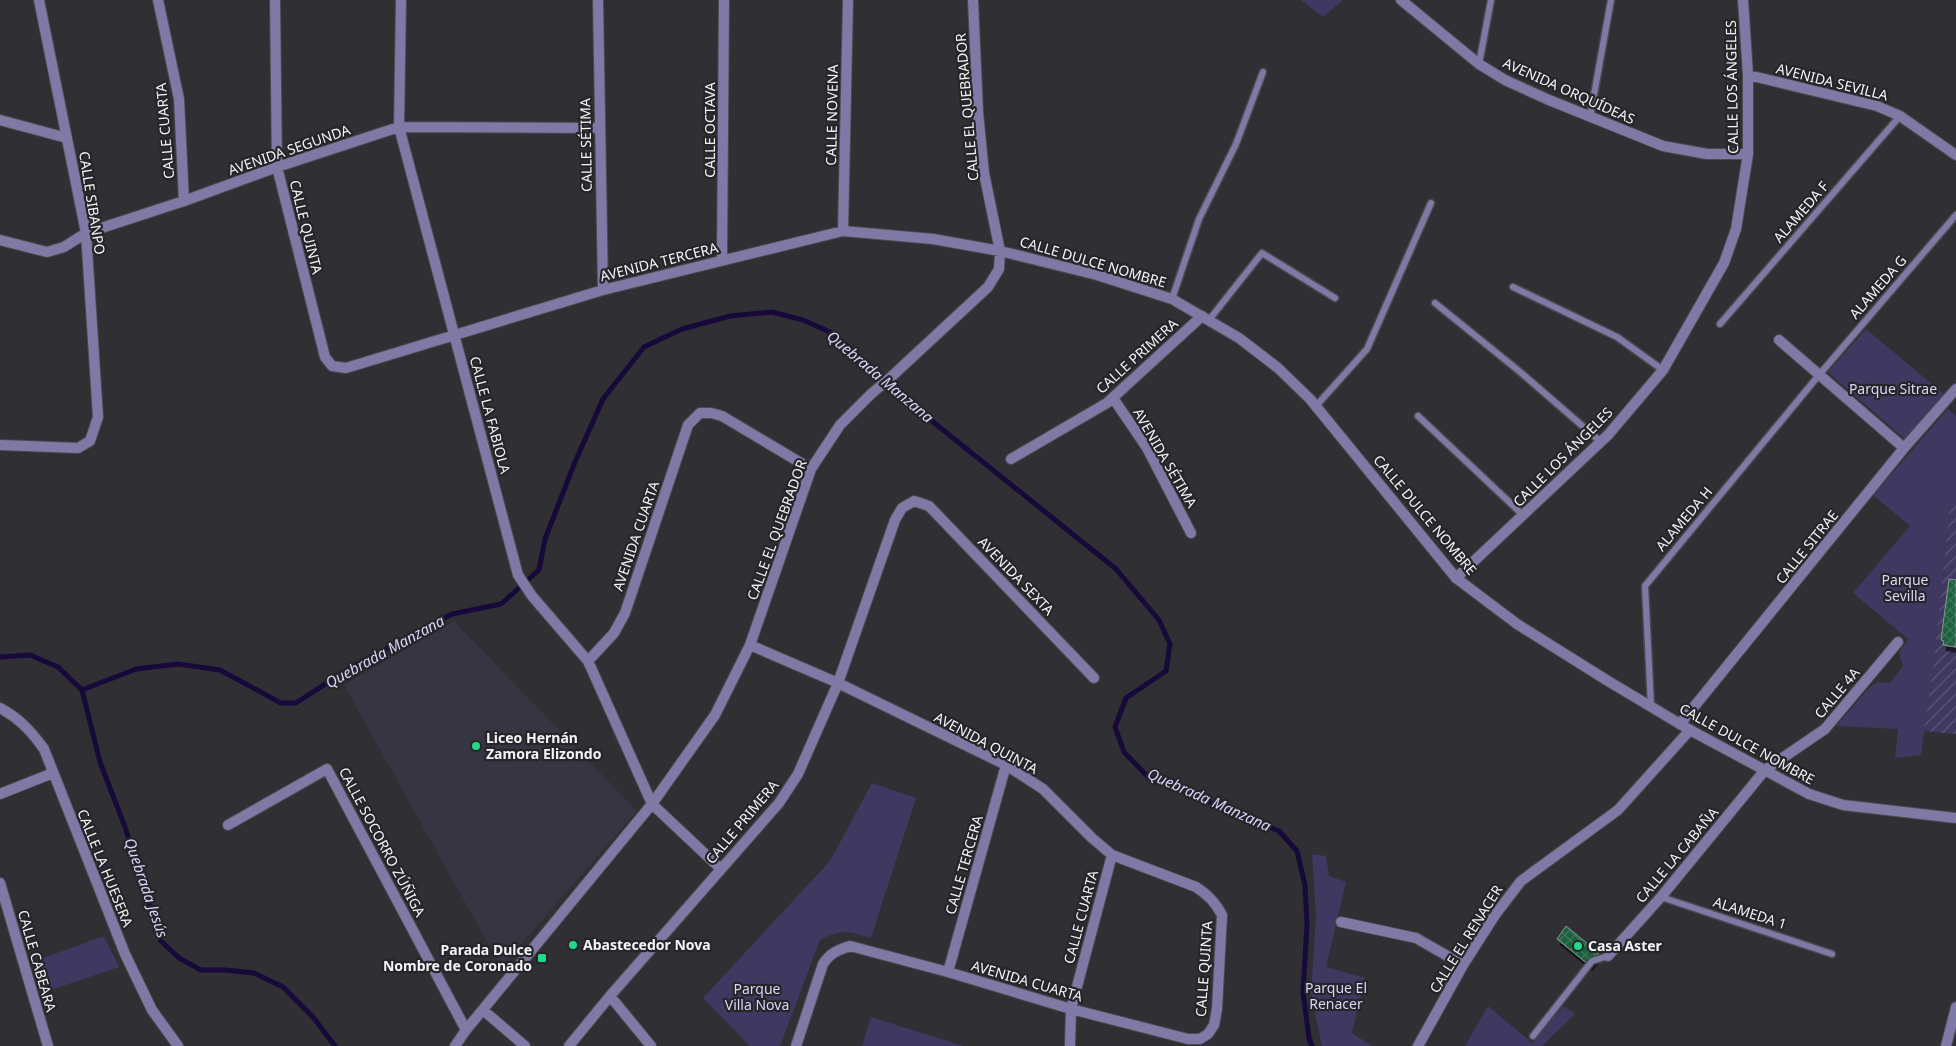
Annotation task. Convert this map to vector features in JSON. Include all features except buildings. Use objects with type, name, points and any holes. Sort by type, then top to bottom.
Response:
[{"type":"street","name":"CALLE SIBANPO","points":[[0,445],[78,448],[90,442],[98,417],[86,233],[39,0]]},
{"type":"street","name":"CALLE CUARTA","points":[[158,0],[179,99],[184,202]]},
{"type":"street","name":"CALLE QUINTA","points":[[275,0],[277,167],[325,356],[332,366]]},
{"type":"street","name":"CALLE LA FABIOLA","points":[[401,0],[399,127],[518,575],[532,596],[588,661],[652,804]]},
{"type":"street","name":"CALLE SÉTIMA","points":[[598,0],[603,290]]},
{"type":"street","name":"CALLE OCTAVA","points":[[722,260],[724,0]]},
{"type":"street","name":"CALLE NOVENA","points":[[844,231],[848,0]]},
{"type":"street","name":"CALLE EL QUEBRADOR","points":[[455,1046],[466,1030],[652,804],[715,715],[750,645],[810,469],[840,425],[870,394],[891,377],[988,287],[999,269],[1000,251],[984,173],[978,112],[973,0]]},
{"type":"street","name":"AVENIDA ORQUÍDEAS","points":[[1401,0],[1479,64],[1505,80],[1662,146],[1707,154],[1748,154]]},
{"type":"street","name":"CALLE LOS ÁNGELES","points":[[1456,578],[1601,442],[1663,370],[1724,263],[1736,229],[1748,154],[1748,75],[1743,0]]},
{"type":"street","name":"AVENIDA SEVILLA","points":[[1748,75],[1877,106],[1900,116],[1956,155]]},
{"type":"street","points":[[0,120],[67,138]]},
{"type":"street","name":"AVENIDA SEGUNDA","points":[[0,240],[47,252],[64,247],[86,233],[184,202],[277,167],[399,127],[599,128]]},
{"type":"street","name":"AVENIDA TERCERA","points":[[332,366],[346,368],[603,290],[844,231],[933,239],[1000,251]]},
{"type":"street","name":"CALLE DULCE NOMBRE","points":[[1000,251],[1097,275],[1172,299],[1239,338],[1278,368],[1316,406],[1456,578],[1517,624],[1690,730],[1808,794],[1843,805],[1956,818]]},
{"type":"street","name":"CALLE PRIMERA","points":[[1011,460],[1114,398],[1205,318]]},
{"type":"street","points":[[1779,340],[1904,448]]},
{"type":"street","name":"CALLE SITRAE","points":[[1680,724],[1904,448],[1956,389]]},
{"type":"street","name":"AVENIDA SÉTIMA","points":[[1114,398],[1147,448],[1191,533]]},
{"type":"street","name":"AVENIDA CUARTA","points":[[588,661],[614,633],[625,613],[688,425],[700,413],[722,416],[810,469]]},
{"type":"street","name":"CALLE PRIMERA","points":[[569,1046],[610,996],[779,803],[798,774],[838,683],[895,520],[902,508],[914,501]]},
{"type":"street","name":"AVENIDA SEXTA","points":[[914,501],[929,506],[944,520],[1094,678]]},
{"type":"street","name":"CALLE 4A","points":[[1765,770],[1825,729],[1898,642]]},
{"type":"street","name":"AVENIDA QUINTA","points":[[750,645],[838,683],[1006,765],[1043,789],[1092,838],[1112,855],[1196,887],[1208,894],[1216,904]]},
{"type":"street","name":"CALLE LA HUESERA","points":[[0,708],[12,714],[30,730],[44,749],[125,954],[152,1010],[178,1046]]},
{"type":"street","name":"CALLE EL RENACER","points":[[1418,1046],[1494,914],[1521,881],[1618,810],[1690,730]]},
{"type":"street","name":"CALLE TERCERA","points":[[948,972],[1006,765]]},
{"type":"street","name":"CALLE SOCORRO ZÚÑIGA","points":[[228,825],[327,768],[466,1030]]},
{"type":"street","name":"CALLE LA CABAÑA","points":[[1608,956],[1661,897],[1765,770]]},
{"type":"street","points":[[0,794],[53,773]]},
{"type":"street","points":[[652,804],[720,869]]},
{"type":"street","name":"CALLE CUARTA","points":[[1070,1046],[1071,1008],[1112,855]]},
{"type":"street","name":"CALLE CABEARA","points":[[0,883],[48,1046]]},
{"type":"street","name":"CALLE QUINTA","points":[[1208,1034],[1214,1025],[1217,1009],[1222,915],[1216,904]]},
{"type":"street","points":[[1340,922],[1416,938],[1463,965]]},
{"type":"street","name":"AVENIDA CUARTA","points":[[796,1046],[823,964],[828,955],[850,946],[1188,1039],[1200,1039],[1208,1034]]},
{"type":"street","points":[[610,996],[651,1046]]},
{"type":"street","points":[[1946,1046],[1956,1008]]},
{"type":"street","points":[[483,1010],[525,1046]]},
{"type":"lane","points":[[1479,64],[1491,0]]},
{"type":"lane","points":[[1590,117],[1611,0]]},
{"type":"lane","points":[[1172,299],[1199,219],[1236,144],[1263,72]]},
{"type":"lane","name":"ALAMEDA F","points":[[1720,324],[1900,116]]},
{"type":"lane","points":[[1316,406],[1367,348],[1431,203]]},
{"type":"lane","name":"ALAMEDA G","points":[[1820,375],[1956,215]]},
{"type":"lane","points":[[1205,318],[1262,253],[1335,298]]},
{"type":"lane","points":[[1513,287],[1617,338],[1663,370]]},
{"type":"lane","points":[[1435,303],[1519,371],[1601,442]]},
{"type":"lane","name":"ALAMEDA H","points":[[1651,706],[1645,586],[1820,375]]},
{"type":"lane","points":[[1418,416],[1523,515]]},
{"type":"lane","name":"ALAMEDA 1","points":[[1661,897],[1832,954]]},
{"type":"lane","points":[[1533,1036],[1592,961],[1608,956]]},
{"type":"shaded area","name":"Liceo Hernán Zamora Elizondo","points":[[454,621],[637,811],[501,967],[344,685]]},
{"type":"green space","points":[[1301,0],[1343,0],[1323,17]]},
{"type":"green space","name":"Parque Sitrae","points":[[1866,329],[1944,394],[1906,440],[1828,372]]},
{"type":"green space","name":"Parque Sevilla","points":[[1948,409],[1956,416],[1956,505],[1950,505],[1933,667],[1921,755],[1895,758],[1898,729],[1836,726],[1870,687],[1877,682],[1890,683],[1903,666],[1899,653],[1908,639],[1853,593],[1910,526],[1873,495]]},
{"type":"green space","points":[[1950,504],[1956,505],[1956,580],[1943,644],[1956,647],[1956,734],[1924,731],[1933,667]]},
{"type":"green space","name":"Parque Villa Nova","points":[[872,783],[916,798],[871,938],[845,932],[833,934],[820,940],[780,1046],[750,1046],[703,998],[830,861]]},
{"type":"green space","name":"Parque El Renacer","points":[[1312,854],[1326,856],[1329,876],[1346,882],[1326,967],[1365,978],[1352,1033],[1372,1046],[1322,1046],[1311,993],[1316,916]]},
{"type":"green space","points":[[104,936],[119,967],[42,993],[32,962]]},
{"type":"green space","points":[[1488,1006],[1532,1043],[1563,1006],[1575,1014],[1542,1046],[1465,1046]]},
{"type":"green space","points":[[871,1017],[963,1046],[862,1046]]},
{"type":"waterway","name":"Quebrada Manzana","points":[[82,690],[136,669],[178,664],[220,670],[281,703],[296,703],[350,668],[452,614],[501,604],[539,570],[545,539],[575,462],[603,399],[644,347],[682,329],[730,316],[772,312],[803,320],[832,333],[881,380],[1116,569],[1159,620],[1170,644],[1166,671],[1126,698],[1115,727],[1124,752],[1148,777],[1279,831],[1297,851],[1305,885],[1307,925],[1303,992],[1309,1038],[1312,1046]]},
{"type":"waterway","points":[[0,657],[30,655],[58,667],[82,690]]},
{"type":"waterway","name":"Quebrada Jesús","points":[[82,690],[100,762],[125,827],[161,941],[179,958],[201,970],[254,973],[283,987],[313,1017],[335,1046]]},
{"type":"place","name":"Liceo Hernán Zamora Elizondo","points":[[476,746]]},
{"type":"place","name":"Abastecedor Nova","points":[[573,945]]},
{"type":"place","name":"Casa Aster","points":[[1578,946]]},
{"type":"place","name":"Parada Dulce Nombre de Coronado","points":[[542,958]]}]
